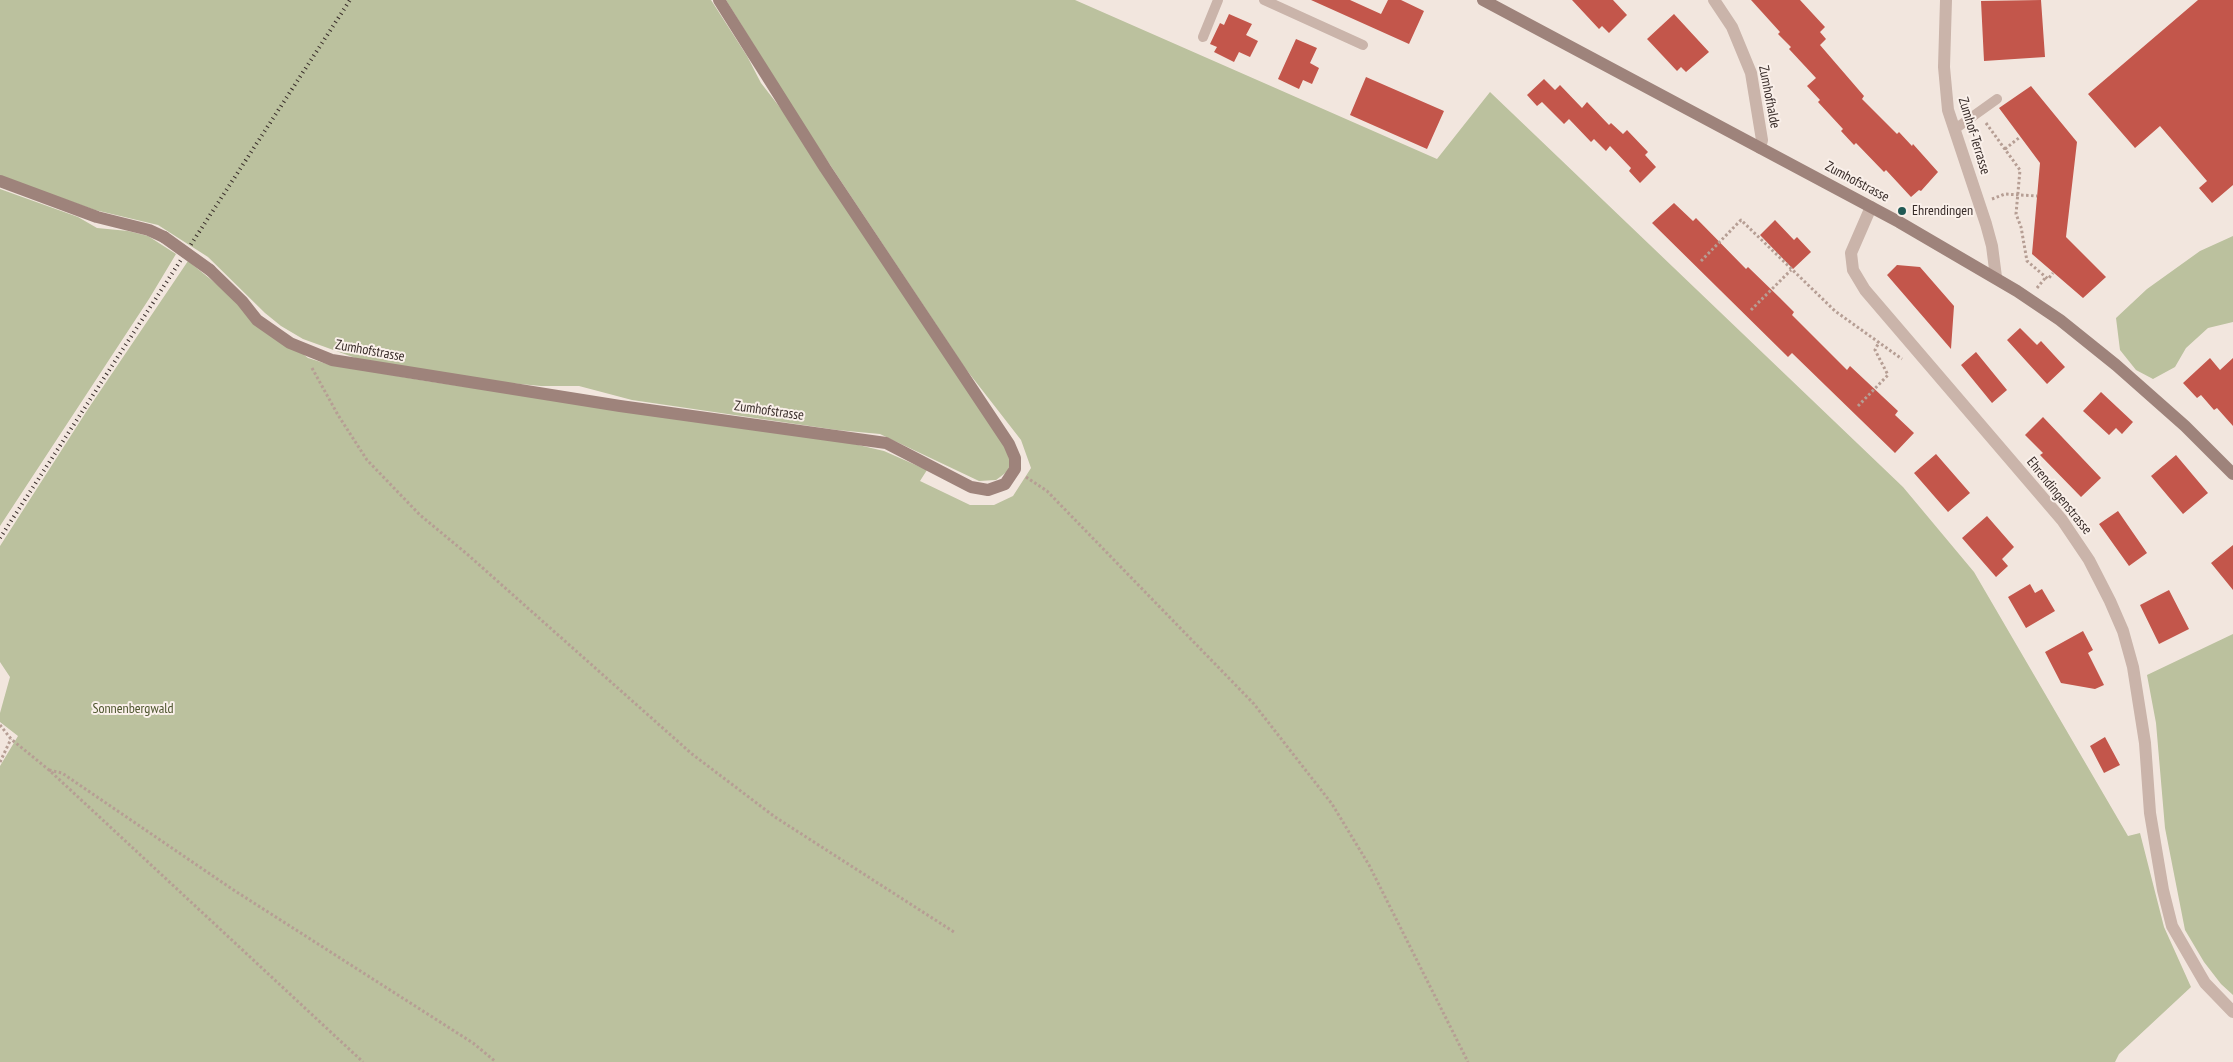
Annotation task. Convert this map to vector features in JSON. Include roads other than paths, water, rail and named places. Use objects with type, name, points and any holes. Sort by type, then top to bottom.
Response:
[{"type":"street","name":"Zumhofstrasse","points":[[0,181],[97,217],[149,230],[164,237],[210,270],[257,320],[290,343],[308,352],[332,360],[378,369],[620,406],[886,443],[970,487],[988,490],[1005,484],[1015,469],[1015,458],[1009,444],[825,168],[719,0]]},
{"type":"street","name":"Zumhofstrasse","points":[[1483,0],[1871,207],[1996,277],[2060,320],[2116,365],[2185,426],[2233,474]]},
{"type":"street","name":"Zumhofhalde","points":[[1714,0],[1732,27],[1751,73],[1762,140],[1760,148]]},
{"type":"street","name":"Zumhof-Terrasse","points":[[1946,0],[1944,67],[1948,110],[1986,224],[1992,246],[1996,277]]},
{"type":"street","name":"Ehrendingenstrasse","points":[[1871,207],[1851,253],[1853,270],[1865,290],[2062,520],[2089,560],[2110,601],[2123,631],[2133,667],[2145,743],[2150,813],[2163,890],[2172,926],[2204,983],[2233,1012]]},
{"type":"lane","points":[[1203,37],[1218,0]]},
{"type":"lane","points":[[1264,0],[1363,45]]},
{"type":"lane","points":[[1954,130],[1997,99]]},
{"type":"railway","points":[[0,538],[350,0]]},
{"type":"place","name":"Ehrendingen","points":[[1902,211]]},
{"type":"park label","name":"Sonnenbergwald","points":[[133,709]]}]
